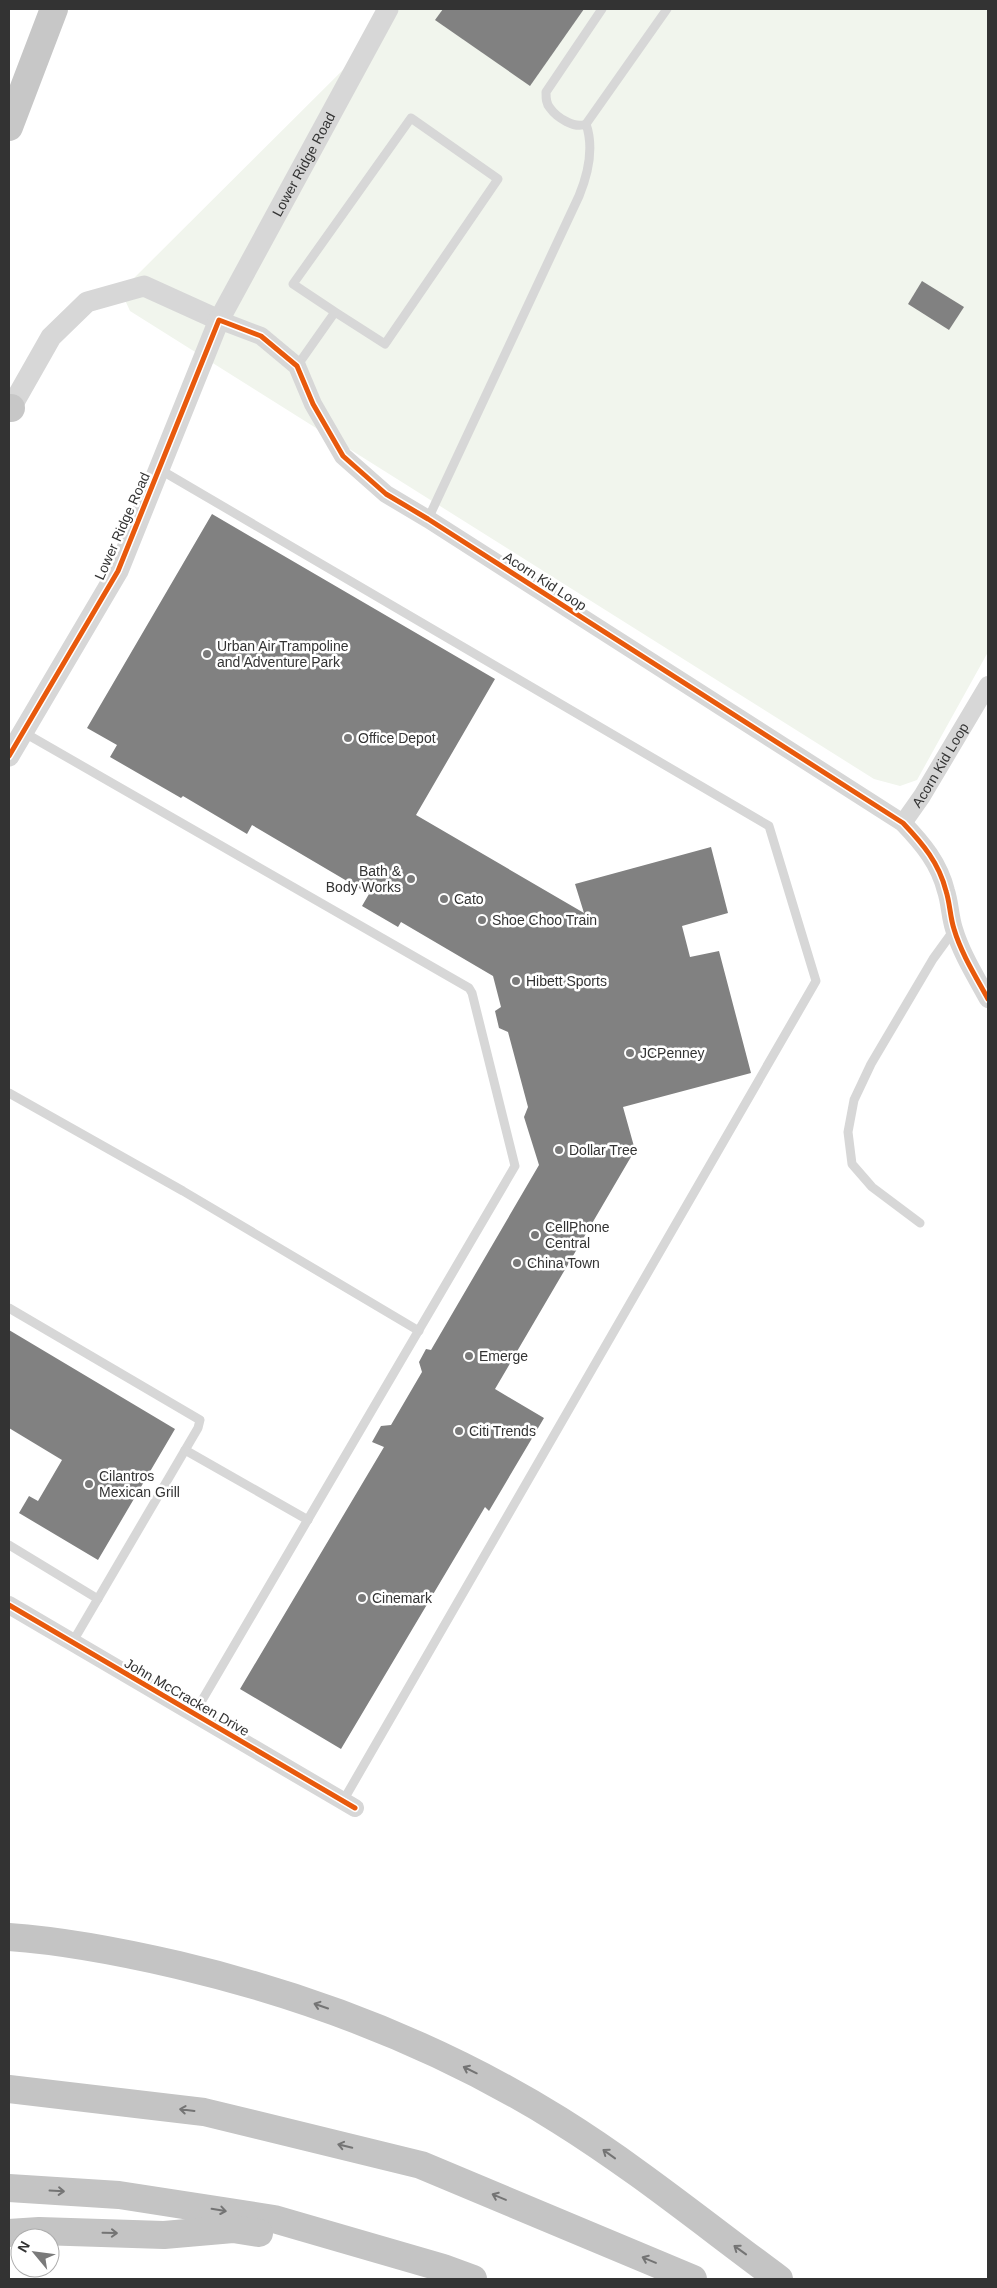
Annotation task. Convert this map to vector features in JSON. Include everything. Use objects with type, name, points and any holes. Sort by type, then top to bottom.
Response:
[{"type":"highway","points":[[9,127],[54,9]]},
{"type":"highway","points":[[9,1937],[79,1945],[196,1969],[320,2006],[382,2029],[472,2071],[559,2120],[604,2150],[779,2279]]},
{"type":"highway","points":[[9,2088],[204,2112],[421,2165],[693,2279]]},
{"type":"highway","points":[[9,2188],[119,2195],[274,2219],[443,2268],[473,2279]]},
{"type":"highway","points":[[9,2233],[39,2231],[164,2235],[233,2229],[321,2242],[443,2268]]},
{"type":"street","name":"Lower Ridge Road","points":[[9,756],[118,571],[219,320],[388,9]]},
{"type":"street","points":[[10,409],[51,336],[86,302],[144,286],[219,320],[261,336],[298,366]]},
{"type":"street","name":"Acorn Kid Loop","points":[[298,366],[312,404],[343,456],[386,494],[903,823],[922,796],[988,685]]},
{"type":"street","points":[[903,823],[926,847],[940,870],[954,930],[968,962],[988,999]]},
{"type":"street","name":"John McCracken Drive","points":[[9,1605],[349,1805]]},
{"type":"lane","points":[[602,9],[546,92],[548,105],[553,111],[578,127],[586,124],[668,9]]},
{"type":"lane","points":[[411,118],[498,178],[385,344],[335,312],[293,284],[411,118]]},
{"type":"lane","points":[[428,519],[579,196],[590,152],[590,134],[586,124]]},
{"type":"lane","points":[[298,366],[335,312]]},
{"type":"lane","points":[[159,469],[769,826],[816,981],[349,1805]]},
{"type":"lane","points":[[23,732],[469,988],[472,993],[515,1166],[194,1714]]},
{"type":"lane","points":[[920,1223],[872,1187],[852,1164],[848,1132],[854,1100],[871,1064],[933,959],[954,930]]},
{"type":"lane","points":[[9,1093],[183,1191],[419,1331]]},
{"type":"lane","points":[[9,1308],[199,1419],[198,1428],[72,1643]]},
{"type":"lane","points":[[185,1450],[308,1520]]},
{"type":"lane","points":[[9,1545],[98,1599]]},
{"type":"shaded area","points":[[398,9],[988,9],[988,652],[917,780],[900,786],[874,779],[130,311],[123,289],[373,40]]},
{"type":"building","points":[[443,9],[584,9],[530,86],[435,20]]},
{"type":"building","points":[[922,281],[964,307],[949,330],[908,304]]},
{"type":"building","points":[[212,514],[495,679],[416,815],[584,913],[575,884],[711,847],[728,913],[682,926],[690,957],[719,951],[751,1073],[623,1107],[635,1150],[495,1389],[544,1418],[489,1511],[485,1507],[341,1749],[240,1689],[384,1447],[372,1442],[381,1426],[391,1425],[422,1372],[419,1362],[426,1349],[431,1350],[539,1165],[524,1117],[528,1107],[508,1032],[499,1028],[495,1011],[501,1007],[493,976],[401,922],[398,927],[362,906],[369,894],[252,825],[247,834],[183,796],[181,798],[110,757],[117,745],[87,728]]},
{"type":"building","points":[[9,1330],[175,1429],[98,1560],[19,1513],[29,1496],[38,1501],[62,1460],[9,1428]]},
{"type":"cycle path","points":[[9,756],[118,571],[219,320],[261,336],[297,366],[313,404],[343,456],[386,494],[903,823],[924,846],[935,863],[943,881],[957,938],[969,965],[988,999]]},
{"type":"cycle path","points":[[9,1605],[355,1808]]},
{"type":"place","name":"Urban Air Trampoline and Adventure Park","points":[[207,654]]},
{"type":"place","name":"Office Depot","points":[[348,738]]},
{"type":"place","name":"Bath & Body Works","points":[[411,879]]},
{"type":"place","name":"Cato","points":[[444,899]]},
{"type":"place","name":"Shoe Choo Train","points":[[482,920]]},
{"type":"place","name":"Hibett Sports","points":[[516,981]]},
{"type":"place","name":"JCPenney","points":[[630,1053]]},
{"type":"place","name":"Dollar Tree","points":[[559,1150]]},
{"type":"place","name":"CellPhone Central","points":[[535,1235]]},
{"type":"place","name":"China Town","points":[[517,1263]]},
{"type":"place","name":"Emerge","points":[[469,1356]]},
{"type":"place","name":"Citi Trends","points":[[459,1431]]},
{"type":"place","name":"Cilantros Mexican Grill","points":[[89,1484]]},
{"type":"place","name":"Cinemark","points":[[362,1598]]}]
